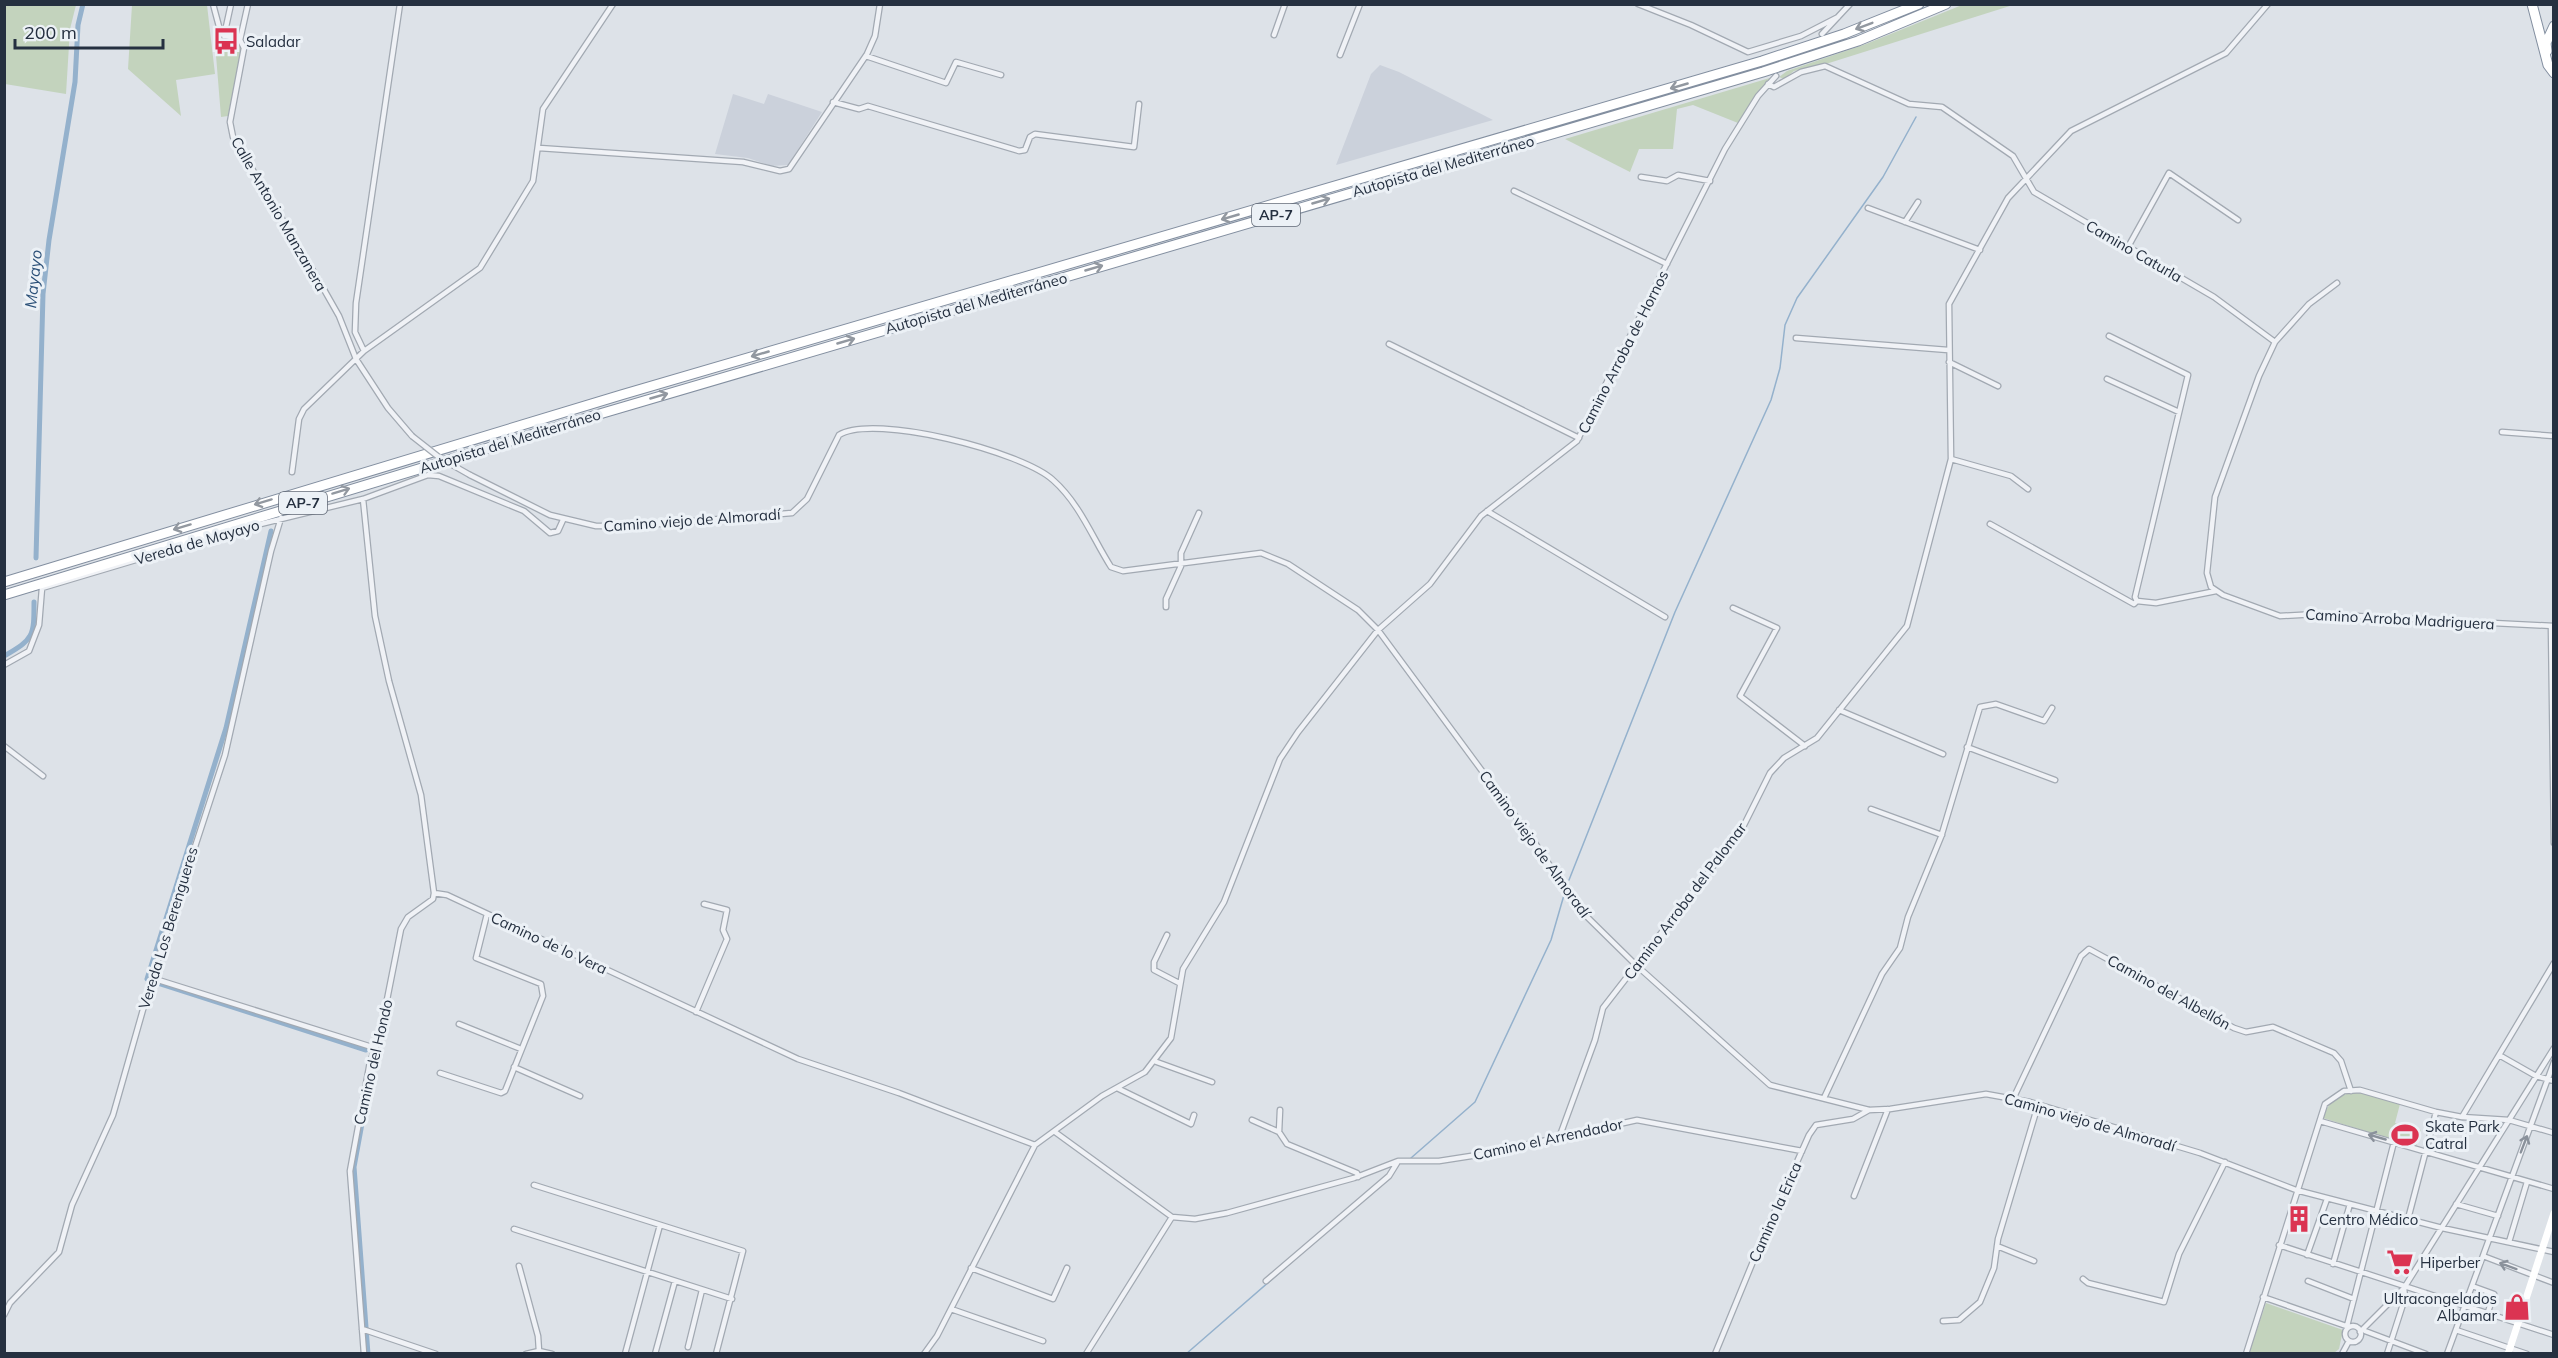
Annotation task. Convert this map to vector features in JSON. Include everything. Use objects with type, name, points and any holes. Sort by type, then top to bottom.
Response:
[{"type":"highway","name":"Autopista del Mediterráneo","points":[[4,582],[621,395],[1762,61],[1844,34],[1919,4]]},
{"type":"highway","name":"Autopista del Mediterráneo","points":[[4,595],[603,412],[1763,72],[1858,41],[1946,4]]},
{"type":"highway","points":[[2532,4],[2551,69]]},
{"type":"highway","points":[[2551,69],[2546,43],[2553,26]]},
{"type":"street","points":[[213,4],[224,36]]},
{"type":"street","points":[[224,36],[231,4]]},
{"type":"street","name":"Calle Antonio Manzanera","points":[[248,4],[240,40],[244,44],[244,54],[230,122],[231,130],[339,316],[356,358],[388,408],[412,436]]},
{"type":"street","points":[[364,351],[355,332],[356,303],[400,4]]},
{"type":"street","points":[[292,472],[298,419],[304,409],[364,351],[480,268],[533,181],[543,109],[613,4]]},
{"type":"street","points":[[539,148],[743,162],[780,171],[789,168],[866,56],[875,36],[880,4]]},
{"type":"street","points":[[1274,35],[1285,4]]},
{"type":"street","points":[[1340,55],[1360,4]]},
{"type":"street","points":[[1638,4],[1691,25],[1748,52],[1801,36],[1838,16]]},
{"type":"street","points":[[1822,34],[1850,4]]},
{"type":"street","name":"Camino Arroba del Palomar","points":[[1559,1138],[1595,1040],[1603,1008],[1742,829],[1770,773],[1784,758],[1817,738],[1907,626],[1952,459],[1948,350],[1949,304],[2008,198],[2078,127],[2226,53],[2268,4]]},
{"type":"street","points":[[215,15],[228,18]]},
{"type":"street","points":[[224,36],[240,40]]},
{"type":"street","points":[[866,56],[946,82],[957,62],[1001,75]]},
{"type":"street","name":"Camino Caturla","points":[[1768,84],[1774,87],[1801,72],[1825,66],[1909,104],[1942,107],[2013,156],[2034,192],[2214,297],[2275,342]]},
{"type":"street","name":"Camino Arroba de Hornos","points":[[924,1353],[951,1309],[1035,1145],[1117,1088],[1145,1072],[1171,1038],[1176,1023],[1179,983],[1189,959],[1224,902],[1280,759],[1298,732],[1378,630],[1430,584],[1487,511],[1579,438],[1725,149],[1768,84],[1776,76]]},
{"type":"street","points":[[833,102],[859,109],[868,106],[1019,151],[1025,150],[1030,137],[1035,134],[1134,147],[1139,104]]},
{"type":"street","points":[[2128,248],[2143,225],[2169,173],[2238,220]]},
{"type":"street","points":[[1641,177],[1667,181],[1678,175],[1710,181]]},
{"type":"street","points":[[1514,191],[1667,264]]},
{"type":"street","points":[[1905,222],[1918,202]]},
{"type":"street","points":[[1868,208],[1980,250]]},
{"type":"street","points":[[2216,591],[2211,587],[2207,573],[2216,497],[2259,376],[2275,342],[2309,304],[2337,283]]},
{"type":"street","points":[[2109,336],[2188,375],[2135,597],[2137,602]]},
{"type":"street","points":[[1796,338],[1948,350]]},
{"type":"street","points":[[1389,344],[1579,438]]},
{"type":"street","points":[[1949,362],[1998,386]]},
{"type":"street","points":[[2107,379],[2179,412]]},
{"type":"street","name":"Camino viejo de Almoradí","points":[[412,436],[440,458],[470,475],[563,520],[596,526],[624,526],[792,513],[807,499],[839,435],[855,429],[909,430],[982,449],[1032,466],[1048,476],[1090,527],[1111,567],[1123,571],[1261,553],[1287,564],[1349,605],[1378,630],[1533,840],[1577,907],[1636,965],[1770,1085],[1869,1110],[1986,1094],[2038,1104],[2225,1162],[2296,1190],[2327,1199],[2442,1228],[2553,1252]]},
{"type":"street","points":[[2502,432],[2553,436]]},
{"type":"street","points":[[1952,459],[2011,476],[2028,489]]},
{"type":"street","name":"Vereda de Mayayo","points":[[4,664],[29,651],[39,625],[42,588],[281,518],[363,500],[428,475],[439,476],[524,511],[550,533],[558,531],[563,520]]},
{"type":"street","points":[[363,500],[375,616],[388,681],[421,795],[434,893]]},
{"type":"street","points":[[1487,511],[1665,617]]},
{"type":"street","points":[[1166,607],[1166,599],[1181,563],[1181,553],[1199,513]]},
{"type":"street","name":"Vereda Los Berengueres","points":[[4,1315],[9,1303],[59,1252],[72,1205],[113,1116],[152,978],[225,755],[271,552],[281,518]]},
{"type":"street","points":[[1990,524],[2134,604],[2137,602],[2156,603],[2216,591]]},
{"type":"street","name":"Camino Arroba Madriguera","points":[[2216,591],[2280,616],[2317,614],[2552,626]]},
{"type":"street","points":[[1733,608],[1777,628],[1740,696],[1805,747]]},
{"type":"street","points":[[2552,626],[2553,843]]},
{"type":"street","points":[[1824,1098],[1882,974],[1900,948],[1908,917],[1941,835],[1980,707],[1996,704],[2043,721],[2052,708]]},
{"type":"street","points":[[1839,710],[1943,754]]},
{"type":"street","points":[[4,746],[43,776]]},
{"type":"street","points":[[1967,747],[2055,780]]},
{"type":"street","points":[[1871,809],[1941,835]]},
{"type":"street","name":"Camino de lo Vera","points":[[434,893],[447,895],[798,1059],[899,1093],[1035,1145]]},
{"type":"street","name":"Camino del Hondo","points":[[364,1353],[365,1330],[350,1171],[401,929],[408,917],[433,899],[434,893]]},
{"type":"street","points":[[696,1012],[728,939],[723,930],[727,910],[704,904]]},
{"type":"street","points":[[440,1073],[501,1093],[505,1091],[543,990],[541,984],[476,958],[487,914]]},
{"type":"street","points":[[1167,935],[1154,962],[1154,970],[1179,983]]},
{"type":"street","name":"Camino del Albellón","points":[[2013,1099],[2081,956],[2089,949],[2234,1028],[2246,1032],[2273,1027],[2334,1053],[2341,1060],[2351,1091]]},
{"type":"street","points":[[2462,1118],[2553,963]]},
{"type":"street","points":[[152,978],[375,1048]]},
{"type":"street","points":[[459,1024],[521,1049]]},
{"type":"street","points":[[2349,1341],[2356,1341],[2404,1288],[2553,1048]]},
{"type":"street","points":[[2499,1055],[2536,1076],[2551,1080]]},
{"type":"street","points":[[1154,1061],[1212,1082]]},
{"type":"street","points":[[2447,1353],[2531,1126],[2551,1080],[2553,1062]]},
{"type":"street","points":[[514,1066],[580,1095]]},
{"type":"street","points":[[1117,1088],[1191,1124],[1194,1115]]},
{"type":"street","points":[[2246,1353],[2325,1104],[2344,1091],[2360,1090],[2462,1118],[2509,1120],[2553,1133]]},
{"type":"street","points":[[1943,1321],[1959,1320],[1980,1302],[1994,1268],[1997,1246],[2038,1104]]},
{"type":"street","points":[[1854,1196],[1888,1109]]},
{"type":"street","points":[[1279,1132],[1280,1110]]},
{"type":"street","name":"Camino la Erica","points":[[1715,1353],[1802,1151],[1816,1125],[1853,1119],[1869,1110]]},
{"type":"street","points":[[2408,1219],[2436,1112]]},
{"type":"street","points":[[1252,1120],[1279,1132],[1287,1144],[1357,1173],[1358,1177]]},
{"type":"street","name":"Camino el Arrendador","points":[[1172,1217],[1195,1219],[1227,1213],[1358,1177],[1398,1161],[1439,1161],[1484,1154],[1637,1120],[1802,1151]]},
{"type":"street","points":[[2320,1121],[2553,1189]]},
{"type":"street","points":[[1055,1132],[1172,1217],[1086,1353]]},
{"type":"street","points":[[2349,1341],[2345,1335],[2394,1142]]},
{"type":"street","points":[[1266,1281],[1389,1176],[1398,1161]]},
{"type":"street","points":[[2083,1279],[2088,1283],[2164,1302],[2179,1254],[2225,1162]]},
{"type":"street","points":[[2509,1242],[2527,1182]]},
{"type":"street","points":[[534,1185],[743,1251],[716,1353]]},
{"type":"street","points":[[2307,1255],[2327,1199]]},
{"type":"street","points":[[2333,1264],[2350,1204]]},
{"type":"street","points":[[2456,1204],[2498,1216]]},
{"type":"street","points":[[2509,1351],[2553,1213]]},
{"type":"street","points":[[625,1353],[660,1225]]},
{"type":"street","points":[[514,1229],[732,1299]]},
{"type":"street","points":[[2279,1245],[2404,1288],[2553,1335]]},
{"type":"street","points":[[1997,1246],[2034,1261]]},
{"type":"street","points":[[2483,1256],[2553,1283]]},
{"type":"street","points":[[519,1266],[539,1351]]},
{"type":"street","points":[[971,1268],[1053,1299],[1067,1268]]},
{"type":"street","points":[[655,1353],[675,1281]]},
{"type":"street","points":[[2308,1281],[2354,1299]]},
{"type":"street","points":[[2472,1286],[2494,1294],[2487,1315]]},
{"type":"street","points":[[2387,1353],[2405,1298],[2404,1288]]},
{"type":"street","points":[[688,1347],[702,1290]]},
{"type":"street","points":[[2263,1297],[2348,1327],[2356,1327],[2363,1332],[2426,1353]]},
{"type":"street","points":[[951,1309],[1043,1341]]},
{"type":"street","points":[[365,1330],[436,1353]]},
{"type":"street","points":[[2456,1330],[2509,1351],[2527,1353]]},
{"type":"street","points":[[2342,1353],[2349,1341]]},
{"type":"street","points":[[526,1353],[539,1351],[552,1353]]},
{"type":"shaded area","points":[[1380,65],[1399,72],[1493,120],[1336,165],[1371,74]]},
{"type":"shaded area","points":[[733,94],[764,104],[768,94],[822,112],[788,165],[771,166],[748,158],[715,154]]},
{"type":"green space","points":[[4,5],[76,5],[70,29],[66,94],[5,84]]},
{"type":"green space","points":[[132,5],[207,5],[215,74],[176,80],[181,116],[128,69]]},
{"type":"green space","points":[[1962,5],[2013,5],[1829,63],[1794,71],[1784,79],[1779,77],[1787,71],[1866,44]]},
{"type":"green space","points":[[215,43],[242,46],[228,116],[221,117]]},
{"type":"green space","points":[[1773,77],[1738,123],[1693,105],[1677,109],[1673,149],[1639,149],[1630,172],[1565,139]]},
{"type":"green space","points":[[2361,1092],[2400,1104],[2395,1123],[2421,1130],[2416,1147],[2323,1118],[2329,1106],[2337,1098]]},
{"type":"green space","points":[[2266,1303],[2343,1330],[2339,1349],[2334,1353],[2249,1353]]},
{"type":"waterway","name":"Mayayo","points":[[36,558],[43,294],[49,240],[75,82],[78,25],[83,4]]},
{"type":"waterway","points":[[1569,880],[1675,612],[1771,400],[1780,368],[1785,325],[1797,298],[1883,177],[1916,117]]},
{"type":"waterway","points":[[147,979],[226,728],[271,531]]},
{"type":"waterway","points":[[4,656],[21,645],[30,635],[34,622],[34,602]]},
{"type":"waterway","points":[[1411,1158],[1475,1102],[1551,940],[1564,895]]},
{"type":"waterway","points":[[158,983],[366,1050]]},
{"type":"waterway","points":[[368,1354],[354,1167],[374,1058]]},
{"type":"waterway","points":[[1186,1354],[1294,1260]]},
{"type":"place","name":"Saladar","points":[[226,41]]},
{"type":"place","name":"Skate Park Catral","points":[[2405,1135]]},
{"type":"place","name":"Centro Médico","points":[[2299,1219]]},
{"type":"place","name":"Hiperber","points":[[2400,1262]]},
{"type":"place","name":"Ultracongelados Albamar","points":[[2517,1307]]}]
